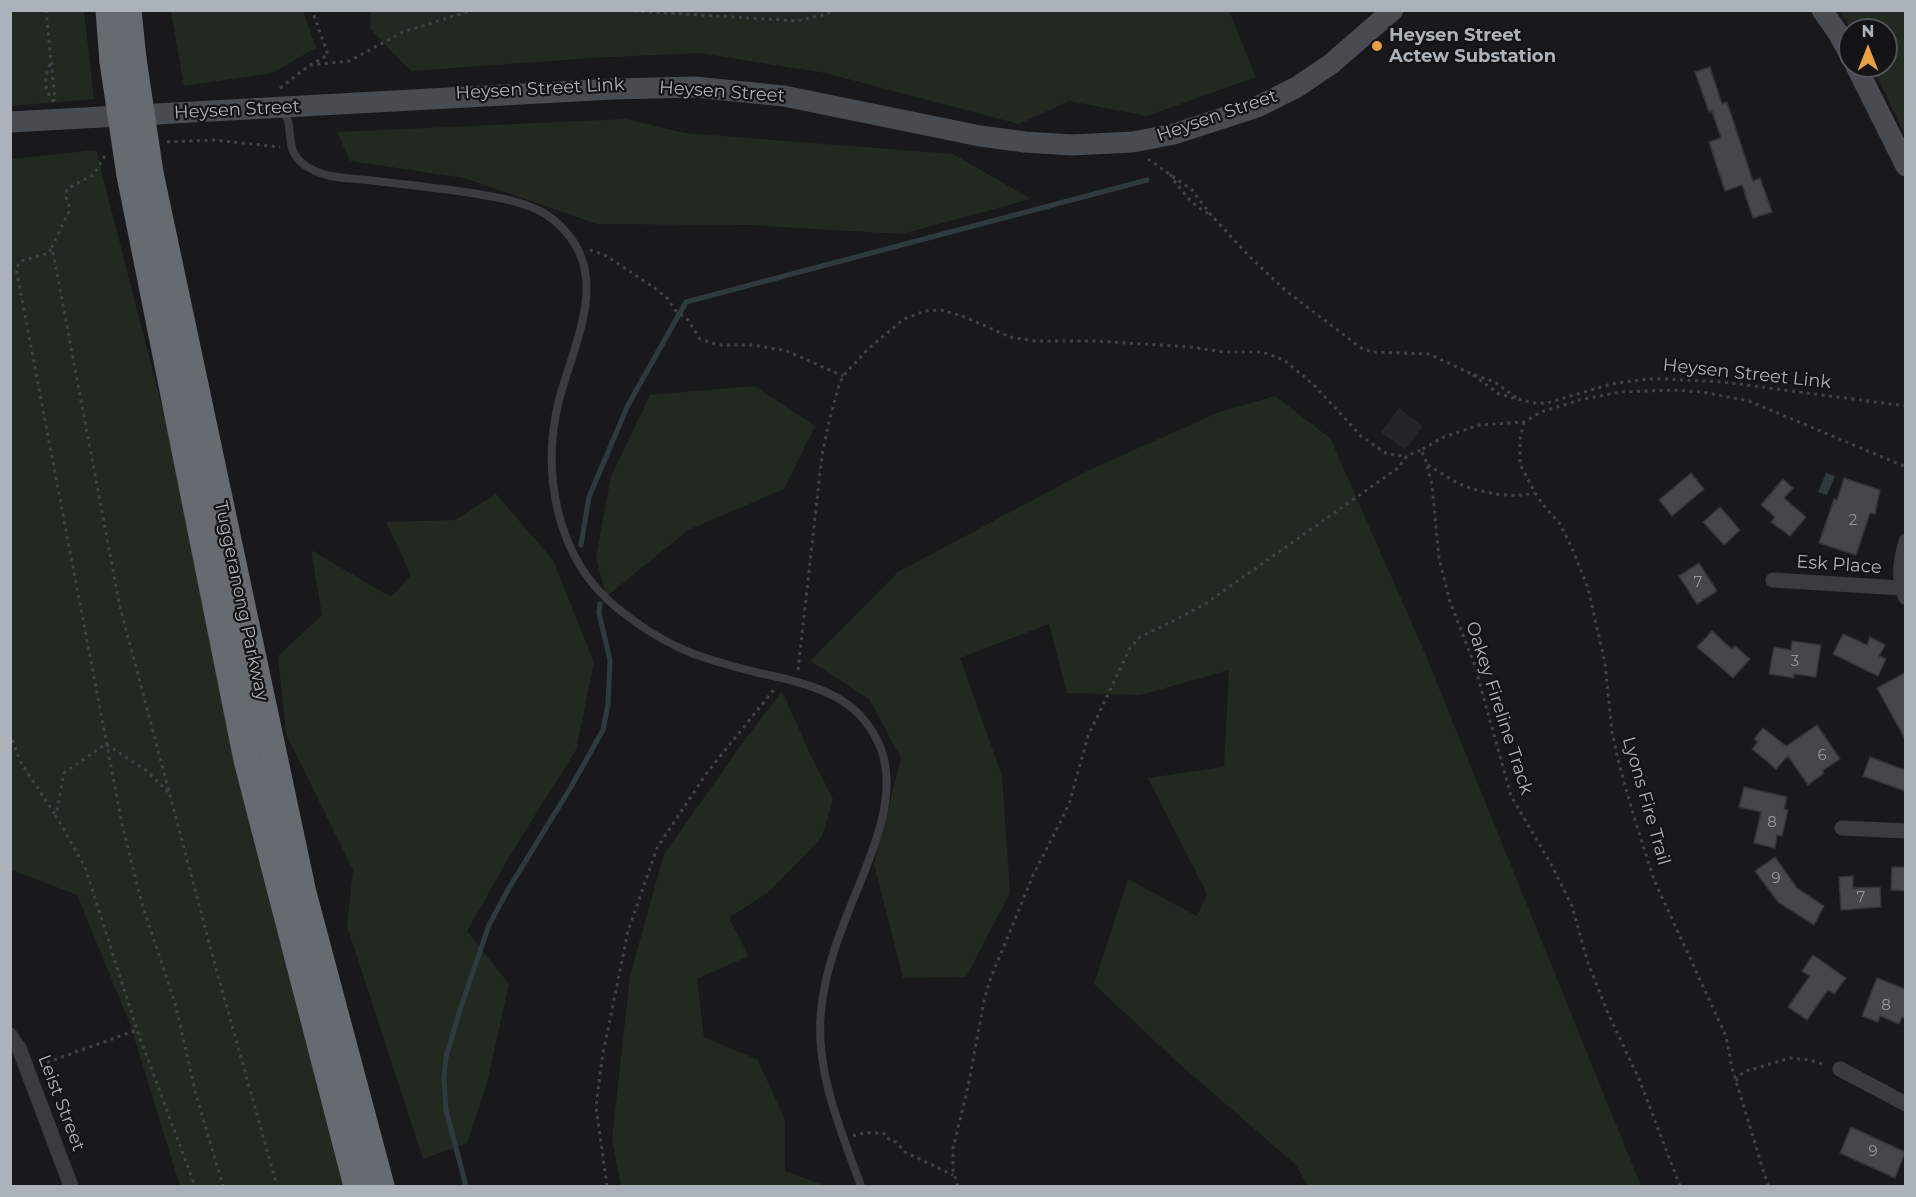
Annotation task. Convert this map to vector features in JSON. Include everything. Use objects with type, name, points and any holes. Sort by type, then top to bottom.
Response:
[{"type":"highway","name":"Tuggeranong Parkway","points":[[109,10],[123,60],[140,174],[247,760],[357,1186]]},
{"type":"highway","name":"Tuggeranong Parkway","points":[[123,60],[128,10]]},
{"type":"highway","name":"Tuggeranong Parkway","points":[[140,174],[303,893],[381,1186]]},
{"type":"main road","name":"Heysen Street","points":[[10,122],[613,89],[695,87],[784,96],[980,136],[1072,145],[1133,142],[1174,134],[1257,107],[1297,87],[1331,64],[1393,10]]},
{"type":"main road","points":[[1822,10],[1838,33]]},
{"type":"main road","points":[[1862,78],[1905,166]]},
{"type":"street","points":[[1903,593],[1901,558],[1905,541]]},
{"type":"street","name":"Esk Place","points":[[1773,580],[1903,593]]},
{"type":"street","points":[[1842,828],[1905,831]]},
{"type":"street","name":"Leist Street","points":[[10,1035],[19,1048],[71,1186]]},
{"type":"street","points":[[1840,1069],[1905,1104]]},
{"type":"lane","points":[[281,107],[288,118],[294,156],[317,173],[440,188],[507,199],[541,211],[561,227],[576,245],[584,265],[586,309],[559,400],[553,429],[551,460],[553,489],[557,509],[571,546],[589,579],[615,607],[661,639],[694,653],[797,681],[841,699],[854,708],[868,724],[875,737],[882,751],[887,775],[887,798],[882,822],[842,927],[826,979],[820,1037],[832,1102],[861,1186]]},
{"type":"path","points":[[46,10],[56,103],[47,93],[45,78],[51,61]]},
{"type":"path","points":[[281,107],[279,90],[310,65],[328,55],[312,10]]},
{"type":"path","points":[[310,65],[349,61],[403,32],[473,10]]},
{"type":"path","points":[[619,10],[798,21],[827,14],[831,10]]},
{"type":"path","points":[[164,142],[214,140],[291,148]]},
{"type":"path","points":[[107,147],[105,157],[93,175],[67,189],[66,197],[70,209],[49,253],[21,261],[16,268],[122,824],[142,904],[175,1003],[196,1095],[223,1186]]},
{"type":"path","name":"Heysen Street Link","points":[[1143,157],[1150,159],[1192,190],[1211,215],[1285,290],[1361,348],[1372,352],[1429,354],[1472,375],[1495,382],[1518,399]]},
{"type":"path","name":"Heysen Street Link","points":[[1169,173],[1183,193],[1211,215]]},
{"type":"path","points":[[576,245],[605,255],[656,289],[667,298],[675,310],[683,315],[700,339],[718,345],[753,345],[787,351],[843,376]]},
{"type":"path","points":[[52,247],[120,608],[277,1186]]},
{"type":"path","points":[[797,681],[822,455],[839,385],[843,376],[868,350],[904,319],[926,311],[941,310],[965,317],[1010,337],[1034,341],[1096,341],[1190,347],[1224,352],[1262,352],[1284,360],[1314,385],[1361,436],[1387,453],[1407,456]]},
{"type":"path","name":"Heysen Street Link","points":[[1472,375],[1499,394],[1534,403],[1547,403],[1611,384],[1665,379],[1723,382],[1905,406]]},
{"type":"path","points":[[958,1186],[953,1175],[952,1148],[968,1087],[990,980],[1034,873],[1070,801],[1088,736],[1130,648],[1140,637],[1205,604],[1398,468],[1407,456],[1444,437],[1479,425],[1524,422],[1541,412],[1579,400],[1620,392],[1673,390],[1702,392],[1749,401],[1905,468]]},
{"type":"path","name":"Lyons Fire Trail","points":[[1524,422],[1520,440],[1520,464],[1535,494],[1560,524],[1588,588],[1605,663],[1614,742],[1634,817],[1654,880],[1726,1036],[1736,1081],[1768,1186]]},
{"type":"path","name":"Oakey Fireline Track","points":[[1420,450],[1428,465],[1432,485],[1439,558],[1450,603],[1474,663],[1510,796],[1551,864],[1572,906],[1588,963],[1607,1011],[1639,1079],[1680,1186]]},
{"type":"path","points":[[1428,465],[1464,485],[1481,491],[1522,496],[1535,494]]},
{"type":"path","points":[[607,1186],[596,1107],[602,1059],[628,931],[657,848],[706,774],[783,678]]},
{"type":"path","points":[[10,733],[20,761],[56,816],[85,867],[137,1030],[195,1186]]},
{"type":"path","points":[[106,744],[147,771],[169,794]]},
{"type":"path","points":[[56,816],[64,774],[106,744]]},
{"type":"path","points":[[27,1070],[137,1030]]},
{"type":"path","points":[[1736,1081],[1743,1072],[1790,1059],[1810,1060],[1840,1069]]},
{"type":"path","points":[[844,1140],[860,1133],[886,1134],[890,1141],[896,1142],[905,1152],[953,1175]]},
{"type":"shaded area","points":[[11,10],[84,11],[94,99],[11,106]]},
{"type":"shaded area","points":[[371,10],[1229,11],[1256,77],[1147,116],[1069,101],[1019,124],[825,73],[699,53],[411,71],[370,29]]},
{"type":"shaded area","points":[[171,11],[303,11],[316,48],[272,73],[184,86]]},
{"type":"shaded area","points":[[1840,11],[1905,11],[1905,134],[1878,78],[1898,78],[1898,18],[1844,18]]},
{"type":"shaded area","points":[[626,119],[684,133],[953,154],[1031,199],[902,234],[746,225],[597,224],[464,178],[350,161],[337,132]]},
{"type":"shaded area","points":[[96,150],[207,582],[355,1186],[180,1186],[130,1024],[77,895],[11,870],[11,159]]},
{"type":"shaded area","points":[[754,386],[815,426],[784,489],[688,530],[606,597],[596,557],[611,476],[650,395]]},
{"type":"shaded area","points":[[1275,396],[1330,438],[1422,646],[1641,1186],[1308,1186],[1296,1165],[1175,1060],[1094,984],[1128,879],[1197,916],[1207,894],[1148,778],[1224,767],[1229,670],[1140,695],[1067,693],[1049,624],[960,658],[1002,776],[1010,893],[966,977],[903,978],[874,864],[901,758],[869,699],[810,661],[898,572],[1087,471],[1219,412]]},
{"type":"shaded area","points":[[1399,408],[1423,426],[1405,450],[1381,432]]},
{"type":"shaded area","points":[[1826,473],[1835,476],[1827,495],[1818,492]]},
{"type":"shaded area","points":[[496,494],[553,560],[594,662],[576,750],[512,852],[467,931],[509,984],[487,1083],[467,1143],[423,1159],[347,926],[353,870],[286,734],[278,656],[322,615],[311,550],[391,597],[411,575],[386,522],[455,520]]},
{"type":"shaded area","points":[[782,691],[833,799],[822,837],[770,891],[729,918],[749,956],[697,979],[704,1037],[758,1060],[785,1120],[785,1171],[826,1186],[621,1186],[612,1139],[630,976],[664,854]]},
{"type":"building","points":[[1710,67],[1722,104],[1727,102],[1753,181],[1760,178],[1772,212],[1753,218],[1742,185],[1725,191],[1709,142],[1721,138],[1695,72]]},
{"type":"building","points":[[1691,473],[1704,489],[1672,516],[1659,500]]},
{"type":"building","points":[[1844,478],[1880,490],[1875,514],[1870,513],[1856,555],[1819,543]]},
{"type":"building","points":[[1783,479],[1793,488],[1784,498],[1806,517],[1790,536],[1771,522],[1775,517],[1761,505]]},
{"type":"building","points":[[1720,507],[1740,530],[1724,545],[1703,522]]},
{"type":"building","points":[[1699,563],[1717,591],[1697,604],[1679,576]]},
{"type":"building","points":[[1712,631],[1732,649],[1735,646],[1750,659],[1733,678],[1697,647]]},
{"type":"building","points":[[1843,634],[1867,645],[1870,637],[1885,645],[1879,656],[1886,659],[1878,676],[1833,654]]},
{"type":"building","points":[[1792,641],[1821,645],[1816,677],[1794,674],[1794,678],[1769,674],[1774,647],[1791,650]]},
{"type":"building","points":[[1905,673],[1905,739],[1877,688]]},
{"type":"building","points":[[1817,725],[1840,759],[1822,771],[1824,773],[1808,785],[1788,756],[1776,769],[1752,749],[1758,742],[1754,739],[1763,728],[1786,746]]},
{"type":"building","points":[[1870,757],[1905,770],[1905,791],[1863,776]]},
{"type":"building","points":[[1744,787],[1787,797],[1784,809],[1788,810],[1782,836],[1777,835],[1775,848],[1754,843],[1761,812],[1739,807]]},
{"type":"building","points":[[1775,857],[1797,888],[1824,906],[1814,925],[1778,902],[1755,871]]},
{"type":"building","points":[[1892,867],[1905,867],[1905,891],[1891,890]]},
{"type":"building","points":[[1853,876],[1853,888],[1880,887],[1881,907],[1841,910],[1839,877]]},
{"type":"building","points":[[1813,955],[1846,978],[1834,994],[1828,990],[1807,1020],[1788,1007],[1810,976],[1802,971]]},
{"type":"building","points":[[1877,978],[1905,989],[1905,1019],[1902,1017],[1899,1024],[1880,1016],[1878,1022],[1862,1016]]},
{"type":"building","points":[[1851,1127],[1905,1152],[1895,1178],[1840,1153]]},
{"type":"waterway","points":[[581,545],[589,497],[628,405],[686,302],[1147,180]]},
{"type":"waterway","points":[[466,1186],[446,1110],[444,1078],[446,1057],[489,925],[603,730],[608,704],[610,660],[599,613],[600,604]]},
{"type":"place","name":"Heysen Street Actew Substation","points":[[1377,46]]}]
